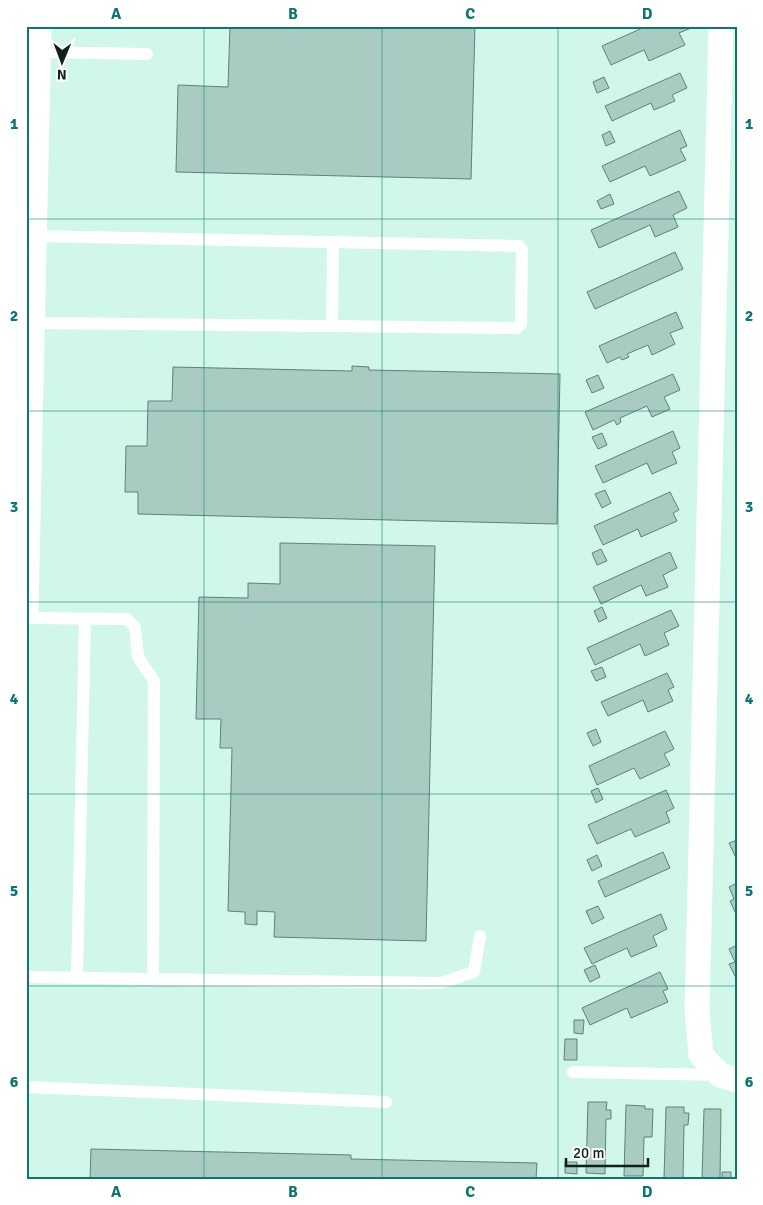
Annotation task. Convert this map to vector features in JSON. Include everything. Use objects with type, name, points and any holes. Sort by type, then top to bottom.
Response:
[{"type":"street","points":[[26,610],[39,26]]},
{"type":"street","points":[[721,26],[698,1011],[701,1055],[728,1078]]},
{"type":"lane","points":[[39,52],[147,54]]},
{"type":"lane","points":[[32,323],[517,328],[521,324],[522,250],[518,246],[34,236]]},
{"type":"lane","points":[[332,326],[333,242]]},
{"type":"lane","points":[[26,618],[127,619],[135,627],[138,657],[154,681],[153,979]]},
{"type":"lane","points":[[77,978],[85,619]]},
{"type":"lane","points":[[26,977],[441,984],[474,972],[480,936]]},
{"type":"lane","points":[[573,1072],[728,1078]]},
{"type":"lane","points":[[26,1087],[386,1102]]},
{"type":"building","points":[[230,26],[475,26],[471,179],[176,172],[178,85],[228,87]]},
{"type":"building","points":[[647,26],[690,26],[691,28],[679,33],[685,45],[649,61],[644,50],[611,65],[602,46]]},
{"type":"building","points":[[680,73],[687,88],[672,95],[675,101],[654,110],[651,103],[612,121],[605,106]]},
{"type":"building","points":[[604,77],[609,88],[597,93],[593,82]]},
{"type":"building","points":[[680,130],[687,146],[680,149],[686,160],[650,176],[645,166],[610,182],[602,166]]},
{"type":"building","points":[[610,131],[615,142],[606,146],[602,135]]},
{"type":"building","points":[[679,191],[687,208],[673,215],[678,227],[655,237],[650,225],[599,248],[591,230]]},
{"type":"building","points":[[610,194],[614,204],[601,209],[597,201]]},
{"type":"building","points":[[675,252],[683,269],[595,309],[587,292]]},
{"type":"building","points":[[676,312],[683,328],[670,333],[675,344],[652,355],[648,345],[627,354],[629,357],[622,360],[620,357],[607,363],[599,346]]},
{"type":"building","points":[[352,366],[369,367],[369,370],[560,374],[557,524],[138,514],[138,492],[125,492],[126,446],[147,446],[148,401],[172,401],[173,367],[352,371]]},
{"type":"building","points":[[673,374],[680,390],[664,397],[670,409],[652,417],[647,406],[620,418],[621,422],[617,425],[614,420],[593,430],[585,412]]},
{"type":"building","points":[[598,375],[604,388],[592,393],[586,380]]},
{"type":"building","points":[[673,431],[680,448],[672,452],[677,463],[652,474],[647,463],[603,483],[595,466]]},
{"type":"building","points":[[602,433],[607,445],[598,449],[592,437]]},
{"type":"building","points":[[605,490],[611,503],[602,508],[595,494]]},
{"type":"building","points":[[670,492],[679,510],[673,513],[677,521],[641,537],[638,529],[603,545],[594,526]]},
{"type":"building","points":[[280,543],[435,546],[426,941],[274,937],[275,912],[257,911],[257,925],[245,924],[245,912],[228,911],[232,748],[220,748],[221,719],[196,719],[199,597],[248,598],[248,583],[280,584]]},
{"type":"building","points":[[601,549],[607,561],[597,565],[592,553]]},
{"type":"building","points":[[670,552],[677,568],[663,575],[668,587],[646,596],[641,585],[601,604],[593,587]]},
{"type":"building","points":[[602,607],[607,618],[599,622],[594,611]]},
{"type":"building","points":[[671,610],[679,626],[664,633],[669,645],[645,656],[640,644],[595,665],[587,648]]},
{"type":"building","points":[[602,667],[606,677],[596,681],[591,671]]},
{"type":"building","points":[[667,673],[674,687],[668,690],[673,701],[648,712],[643,700],[608,716],[601,702]]},
{"type":"building","points":[[596,729],[601,742],[593,746],[587,733]]},
{"type":"building","points":[[665,731],[674,749],[664,754],[670,765],[640,779],[634,768],[597,785],[589,766]]},
{"type":"building","points":[[598,788],[603,799],[596,803],[591,791]]},
{"type":"building","points":[[666,790],[674,808],[666,812],[670,822],[635,837],[631,829],[597,844],[588,825]]},
{"type":"building","points":[[737,840],[737,860],[729,843]]},
{"type":"building","points":[[663,852],[670,868],[605,897],[598,881]]},
{"type":"building","points":[[597,855],[602,866],[592,871],[587,860]]},
{"type":"building","points":[[737,883],[737,916],[730,901],[734,899],[729,887]]},
{"type":"building","points":[[598,906],[604,918],[592,924],[586,911]]},
{"type":"building","points":[[661,914],[667,929],[653,936],[657,946],[631,957],[627,948],[592,964],[584,948]]},
{"type":"building","points":[[737,945],[737,980],[729,964],[735,962],[729,949]]},
{"type":"building","points":[[595,965],[600,977],[590,982],[584,970]]},
{"type":"building","points":[[660,972],[668,989],[663,991],[668,1002],[631,1018],[627,1008],[590,1025],[582,1008]]},
{"type":"building","points":[[574,1020],[584,1020],[583,1034],[574,1033]]},
{"type":"building","points":[[565,1039],[577,1039],[577,1060],[564,1060]]},
{"type":"building","points":[[588,1102],[607,1102],[606,1110],[611,1110],[611,1119],[606,1119],[605,1174],[586,1173]]},
{"type":"building","points":[[626,1105],[645,1106],[645,1109],[653,1109],[652,1137],[644,1137],[643,1176],[624,1176]]},
{"type":"building","points":[[666,1107],[684,1107],[684,1113],[689,1113],[688,1125],[684,1125],[683,1179],[664,1179]]},
{"type":"building","points":[[704,1109],[721,1109],[720,1179],[702,1179]]},
{"type":"building","points":[[91,1149],[351,1155],[351,1159],[537,1163],[536,1179],[90,1179]]},
{"type":"building","points":[[565,1162],[577,1162],[577,1174],[565,1173]]},
{"type":"building","points":[[722,1172],[731,1172],[731,1179],[722,1178]]}]
